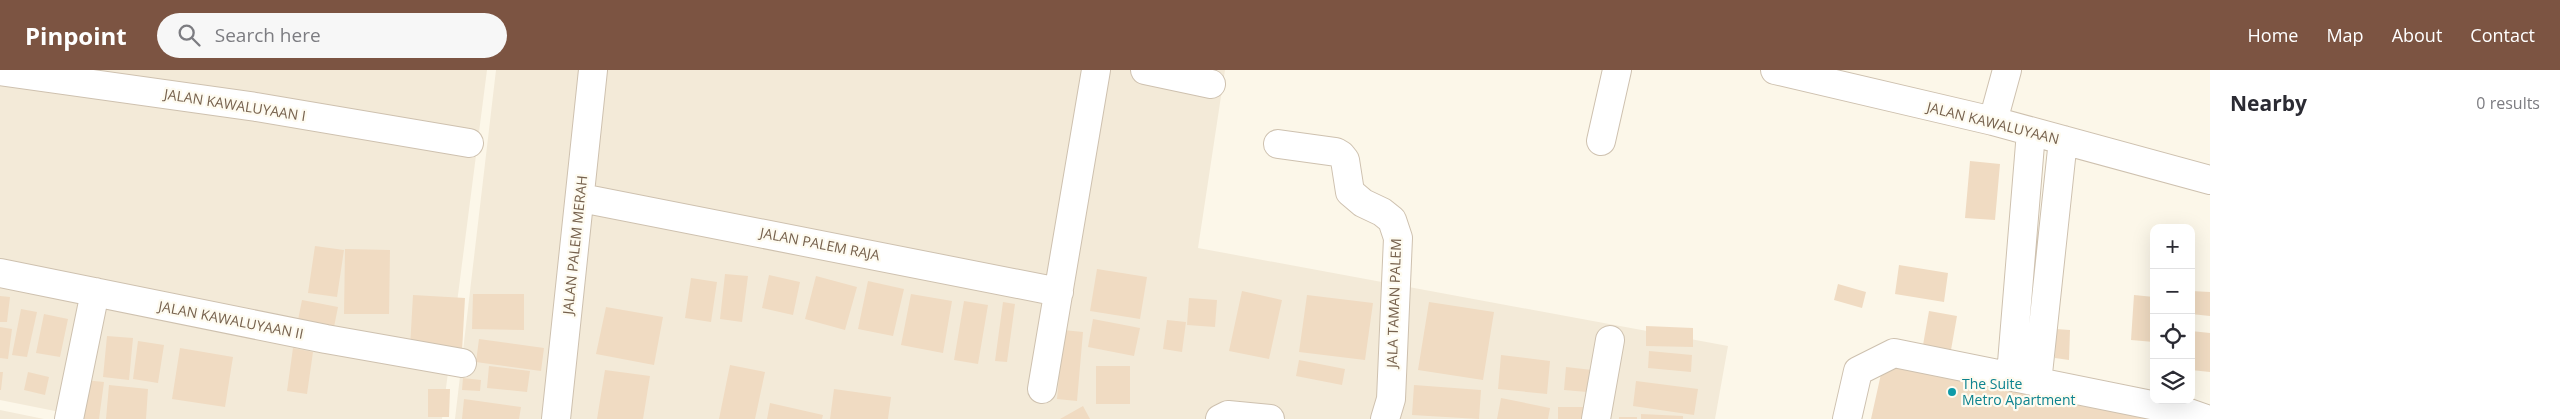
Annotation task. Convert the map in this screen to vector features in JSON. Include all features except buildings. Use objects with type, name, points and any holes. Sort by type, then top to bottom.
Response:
[{"type":"street","name":"JALAN PALEM MERAH","points":[[556,419],[581,198],[593,70]]},
{"type":"street","points":[[1042,389],[1096,70]]},
{"type":"street","points":[[1145,70],[1211,84]]},
{"type":"street","points":[[1601,141],[1617,70]]},
{"type":"street","points":[[1994,121],[2007,70]]},
{"type":"street","name":"JALAN KAWALUYAAN I","points":[[0,71],[256,107],[469,143]]},
{"type":"street","name":"JALAN KAWALUYAAN","points":[[1784,71],[1994,121],[2210,180]]},
{"type":"street","points":[[2011,375],[2031,132]]},
{"type":"street","points":[[2037,383],[2063,140]]},
{"type":"street","name":"JALA TAMAN PALEM","points":[[1278,144],[1336,152],[1341,155],[1345,160],[1350,192],[1363,203],[1392,220],[1398,238],[1391,399],[1385,419]]},
{"type":"street","name":"JALAN PALEM RAJA","points":[[581,198],[1059,292]]},
{"type":"street","name":"JALAN KAWALUYAAN II","points":[[0,273],[326,339],[462,363]]},
{"type":"street","points":[[70,419],[95,292]]},
{"type":"street","points":[[1596,419],[1610,340]]},
{"type":"street","points":[[1847,419],[1858,371],[1894,353],[1971,370],[2011,375],[2037,383],[2186,412],[2206,419]]},
{"type":"street","points":[[1220,419],[1228,415],[1270,419]]},
{"type":"shaded area","points":[[0,70],[487,70],[442,419],[95,419],[0,400]]},
{"type":"shaded area","points":[[496,70],[1225,70],[1198,248],[1728,346],[1715,419],[455,419]]},
{"type":"shaded area","points":[[0,410],[44,419],[0,419]]},
{"type":"place","name":"The Suite Metro Apartment","points":[[1952,392]]}]
